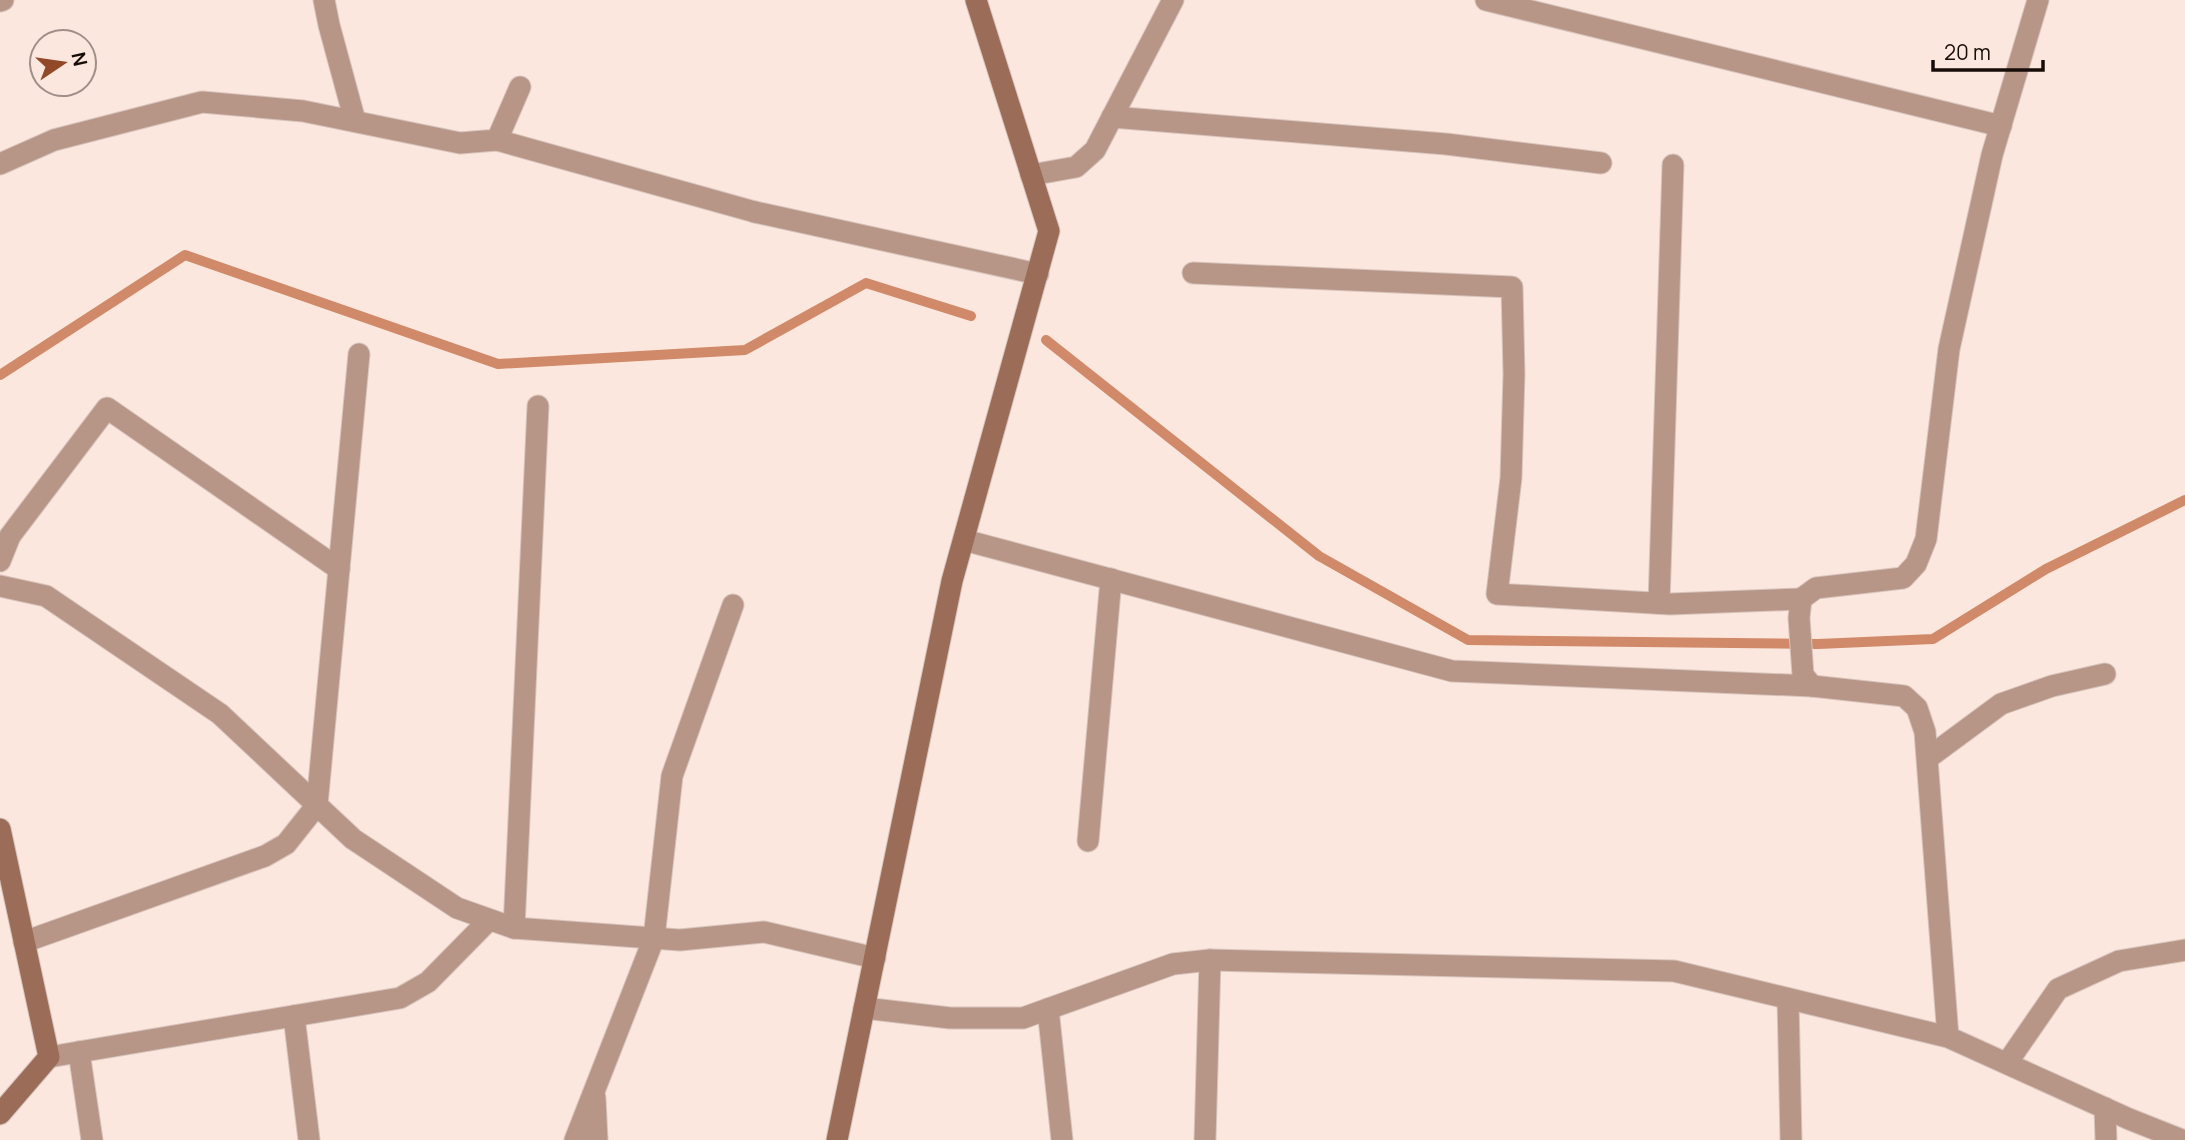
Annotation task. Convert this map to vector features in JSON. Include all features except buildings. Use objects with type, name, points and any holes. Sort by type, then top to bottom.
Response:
[{"type":"street","points":[[324,0],[328,25],[355,121]]},
{"type":"street","points":[[837,1140],[952,581],[1049,232],[976,0]]},
{"type":"street","points":[[1031,175],[1076,167],[1095,150],[1173,0]]},
{"type":"street","points":[[1486,0],[2001,126]]},
{"type":"street","points":[[1812,686],[1803,675],[1800,609],[1816,588],[1903,578],[1916,564],[1926,539],[1949,349],[1992,155],[2038,0]]},
{"type":"street","points":[[497,140],[520,87]]},
{"type":"street","points":[[0,164],[54,140],[202,102],[303,111],[460,143],[497,140],[755,212],[1038,274]]},
{"type":"street","points":[[1112,117],[1446,144],[1601,163]]},
{"type":"street","points":[[1659,603],[1672,165]]},
{"type":"street","points":[[1193,273],[1512,287],[1514,374],[1511,478],[1497,594],[1800,609]]},
{"type":"street","points":[[24,942],[265,856],[286,844],[317,805],[359,354]]},
{"type":"street","points":[[514,928],[538,406]]},
{"type":"street","points":[[0,561],[10,536],[107,408],[339,569]]},
{"type":"street","points":[[964,540],[1452,671],[1812,686],[1904,696],[1917,709],[1925,732],[1948,1037]]},
{"type":"street","points":[[1088,841],[1111,579]]},
{"type":"street","points":[[0,586],[46,596],[219,714],[353,839],[457,908],[514,928],[680,940],[764,932],[874,958]]},
{"type":"street","points":[[575,1140],[654,938],[672,776],[733,605]]},
{"type":"street","points":[[1928,758],[2001,704],[2052,686],[2105,674]]},
{"type":"street","points":[[0,829],[49,1057]]},
{"type":"street","points":[[0,1114],[49,1057],[400,999],[428,982],[489,920]]},
{"type":"street","points":[[2007,1063],[2058,989],[2119,961],[2185,950]]},
{"type":"street","points":[[864,1008],[950,1018],[1023,1017],[1173,964],[1210,960],[1674,971],[1948,1037],[2182,1140]]},
{"type":"street","points":[[1205,1140],[1210,960]]},
{"type":"street","points":[[1788,999],[1791,1140]]},
{"type":"street","points":[[1048,1009],[1062,1140]]},
{"type":"street","points":[[294,1016],[309,1140]]},
{"type":"street","points":[[79,1052],[92,1140]]},
{"type":"street","points":[[595,1089],[597,1140]]},
{"type":"street","points":[[2105,1108],[2106,1140]]},
{"type":"waterway","points":[[0,375],[185,255],[498,364],[745,350],[866,283],[971,316]]},
{"type":"waterway","points":[[1046,340],[1319,556],[1468,640],[1818,644],[1933,639],[2046,569],[2185,500]]}]
